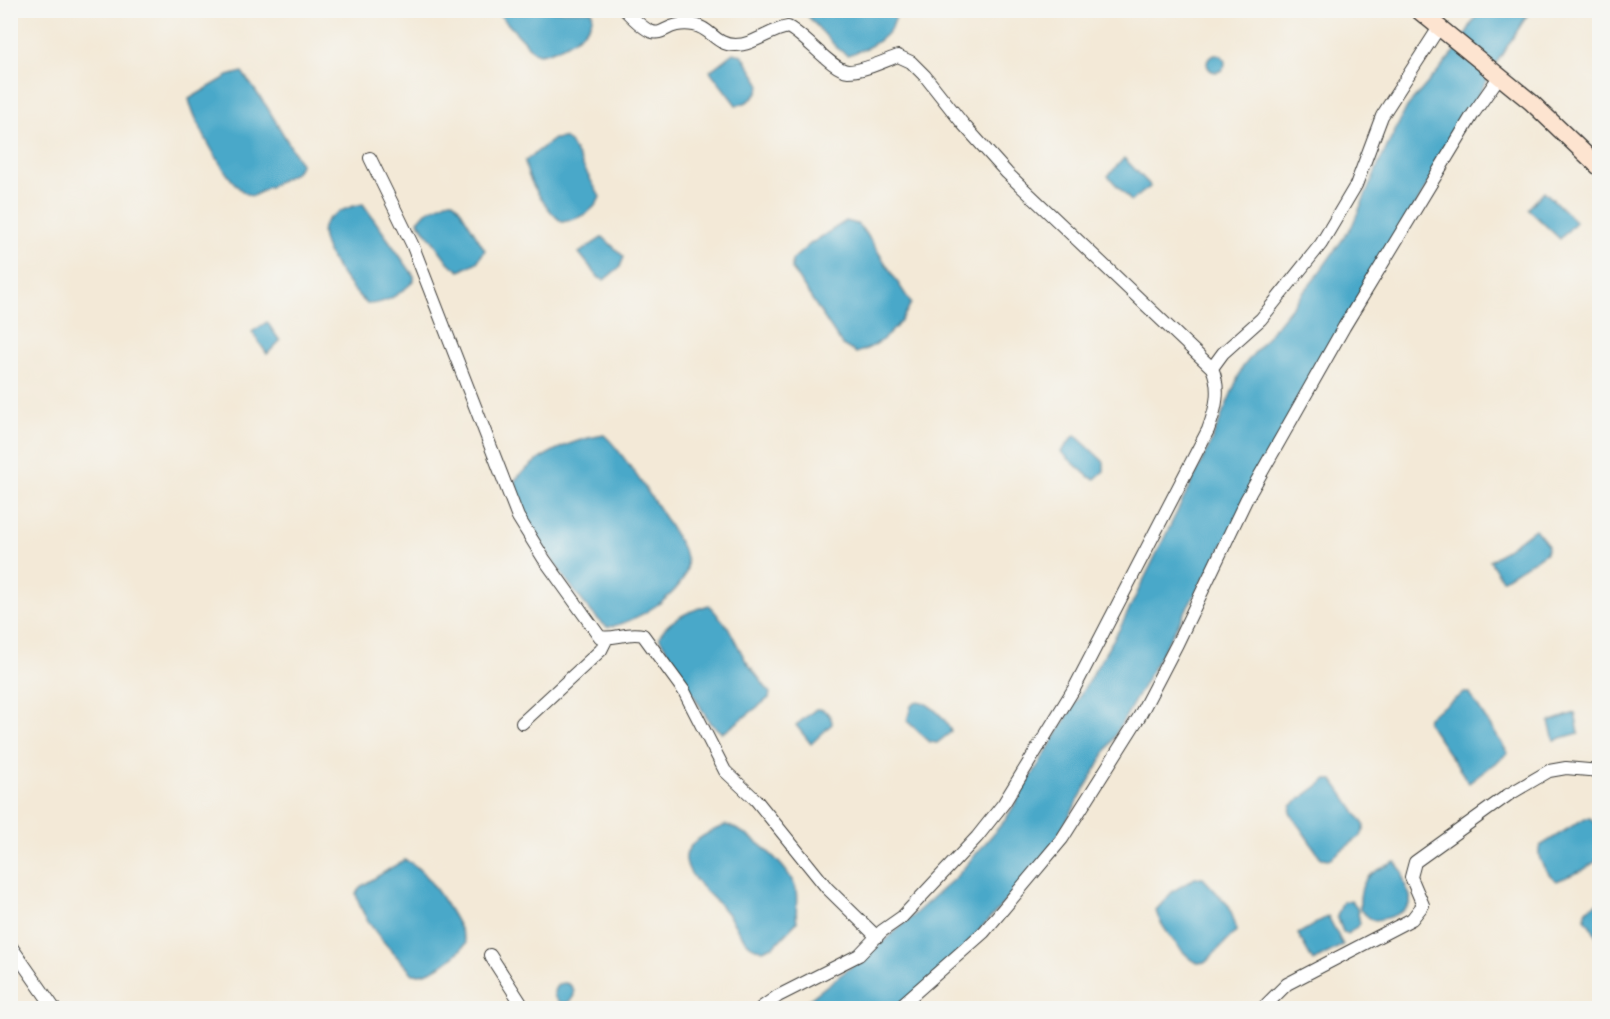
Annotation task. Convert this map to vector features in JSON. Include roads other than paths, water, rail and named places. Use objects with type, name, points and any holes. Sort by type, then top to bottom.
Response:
[{"type":"street","points":[[625,10],[647,32],[656,34],[673,27],[694,25],[721,44],[737,45],[788,27],[811,43],[836,68],[849,71],[898,56],[910,62],[925,76],[963,124],[1007,173],[1212,368],[1216,379],[1215,412],[1208,430],[1075,687],[1033,758],[990,820],[902,917],[859,955],[796,986],[761,1008]]},
{"type":"street","points":[[1419,10],[1443,33],[1531,102],[1599,168]]},
{"type":"street","points":[[1212,368],[1223,353],[1261,319],[1321,244],[1356,185],[1382,116],[1443,33]]},
{"type":"street","points":[[898,1008],[984,932],[1062,839],[1139,717],[1178,644],[1246,500],[1339,337],[1496,75]]},
{"type":"street","points":[[370,158],[412,244],[518,517],[544,559],[600,637],[607,638],[630,632],[643,634],[684,691],[725,771],[756,800],[827,888],[878,937]]},
{"type":"street","points":[[522,723],[601,650],[607,638]]},
{"type":"street","points":[[1263,1008],[1287,984],[1412,919],[1423,905],[1411,877],[1415,862],[1508,795],[1549,771],[1566,768],[1599,771]]},
{"type":"street","points":[[10,945],[54,1008]]},
{"type":"street","points":[[490,956],[524,1008]]},
{"type":"water","points":[[496,11],[592,11],[592,19],[575,39],[556,49],[539,54],[534,52]]},
{"type":"water","points":[[803,11],[892,11],[896,15],[890,30],[878,41],[863,50],[847,55],[837,48]]},
{"type":"water","points":[[1479,11],[1530,11],[1499,59],[1047,855],[946,967],[896,1008],[798,1008],[887,939],[957,876],[1006,819],[1119,630],[1207,451],[1242,368],[1316,277],[1352,226],[1407,107],[1457,49]]},
{"type":"water","points":[[733,53],[742,55],[760,83],[758,91],[752,98],[736,105],[710,71]]},
{"type":"water","points":[[1216,54],[1222,57],[1225,63],[1222,69],[1216,72],[1210,69],[1207,63],[1210,57]]},
{"type":"water","points":[[242,72],[267,107],[301,164],[296,172],[253,196],[244,192],[235,183],[215,155],[205,138],[189,99],[228,76]]},
{"type":"water","points":[[564,138],[570,142],[600,197],[594,207],[584,214],[562,222],[538,194],[529,177],[525,161],[554,139]]},
{"type":"water","points":[[1124,158],[1150,187],[1131,201],[1108,176]]},
{"type":"water","points":[[1544,191],[1576,222],[1560,239],[1528,209]]},
{"type":"water","points":[[448,201],[453,201],[458,206],[485,250],[477,262],[460,271],[449,263],[418,221],[426,212]]},
{"type":"water","points":[[363,204],[414,276],[414,281],[398,294],[374,304],[367,304],[345,279],[325,246],[323,236],[323,227],[329,218],[346,209]]},
{"type":"water","points":[[846,221],[857,224],[866,233],[911,303],[902,320],[889,334],[874,345],[856,353],[842,345],[792,269],[792,260],[810,244]]},
{"type":"water","points":[[603,237],[624,257],[620,267],[604,280],[599,278],[579,253]]},
{"type":"water","points":[[267,322],[280,341],[267,354],[252,332]]},
{"type":"water","points":[[604,435],[650,496],[675,535],[687,561],[686,572],[680,584],[670,595],[644,613],[618,625],[607,627],[586,606],[539,539],[521,504],[515,480],[534,463],[555,450],[591,437]]},
{"type":"water","points":[[1075,435],[1104,462],[1104,471],[1095,479],[1089,477],[1061,452]]},
{"type":"water","points":[[1535,529],[1548,545],[1546,553],[1502,580],[1490,561]]},
{"type":"water","points":[[709,605],[728,627],[746,661],[770,693],[769,698],[726,731],[721,732],[710,723],[659,637],[674,621]]},
{"type":"water","points":[[1464,693],[1469,693],[1508,753],[1469,783],[1427,722],[1428,717]]},
{"type":"water","points":[[918,701],[933,709],[949,727],[951,732],[937,743],[930,742],[907,721],[911,706]]},
{"type":"water","points":[[816,709],[827,713],[832,724],[811,744],[796,725]]},
{"type":"water","points":[[1575,713],[1579,733],[1554,740],[1549,722]]},
{"type":"water","points":[[1326,780],[1333,780],[1365,826],[1361,836],[1329,859],[1321,858],[1290,813],[1291,806]]},
{"type":"water","points":[[1585,818],[1590,818],[1599,829],[1599,859],[1583,870],[1557,881],[1543,865],[1539,856],[1540,846]]},
{"type":"water","points":[[726,825],[746,835],[767,851],[786,871],[796,890],[797,922],[775,945],[763,950],[753,947],[746,941],[728,915],[696,881],[688,867],[687,854],[694,842]]},
{"type":"water","points":[[404,860],[422,872],[431,883],[449,909],[466,943],[443,964],[420,974],[413,974],[372,927],[356,894],[360,887]]},
{"type":"water","points":[[1395,862],[1403,872],[1410,902],[1403,911],[1397,914],[1372,920],[1360,910],[1363,884],[1372,874]]},
{"type":"water","points":[[1195,878],[1203,878],[1229,906],[1237,930],[1206,962],[1198,963],[1186,955],[1173,940],[1156,910],[1173,891]]},
{"type":"water","points":[[1351,900],[1357,907],[1360,924],[1348,934],[1343,932],[1337,916],[1343,902]]},
{"type":"water","points":[[1599,902],[1599,940],[1585,918],[1586,910]]},
{"type":"water","points":[[1328,916],[1343,945],[1313,961],[1298,934]]},
{"type":"water","points":[[564,983],[571,986],[574,993],[571,1000],[564,1003],[557,1000],[554,993],[557,986]]}]
